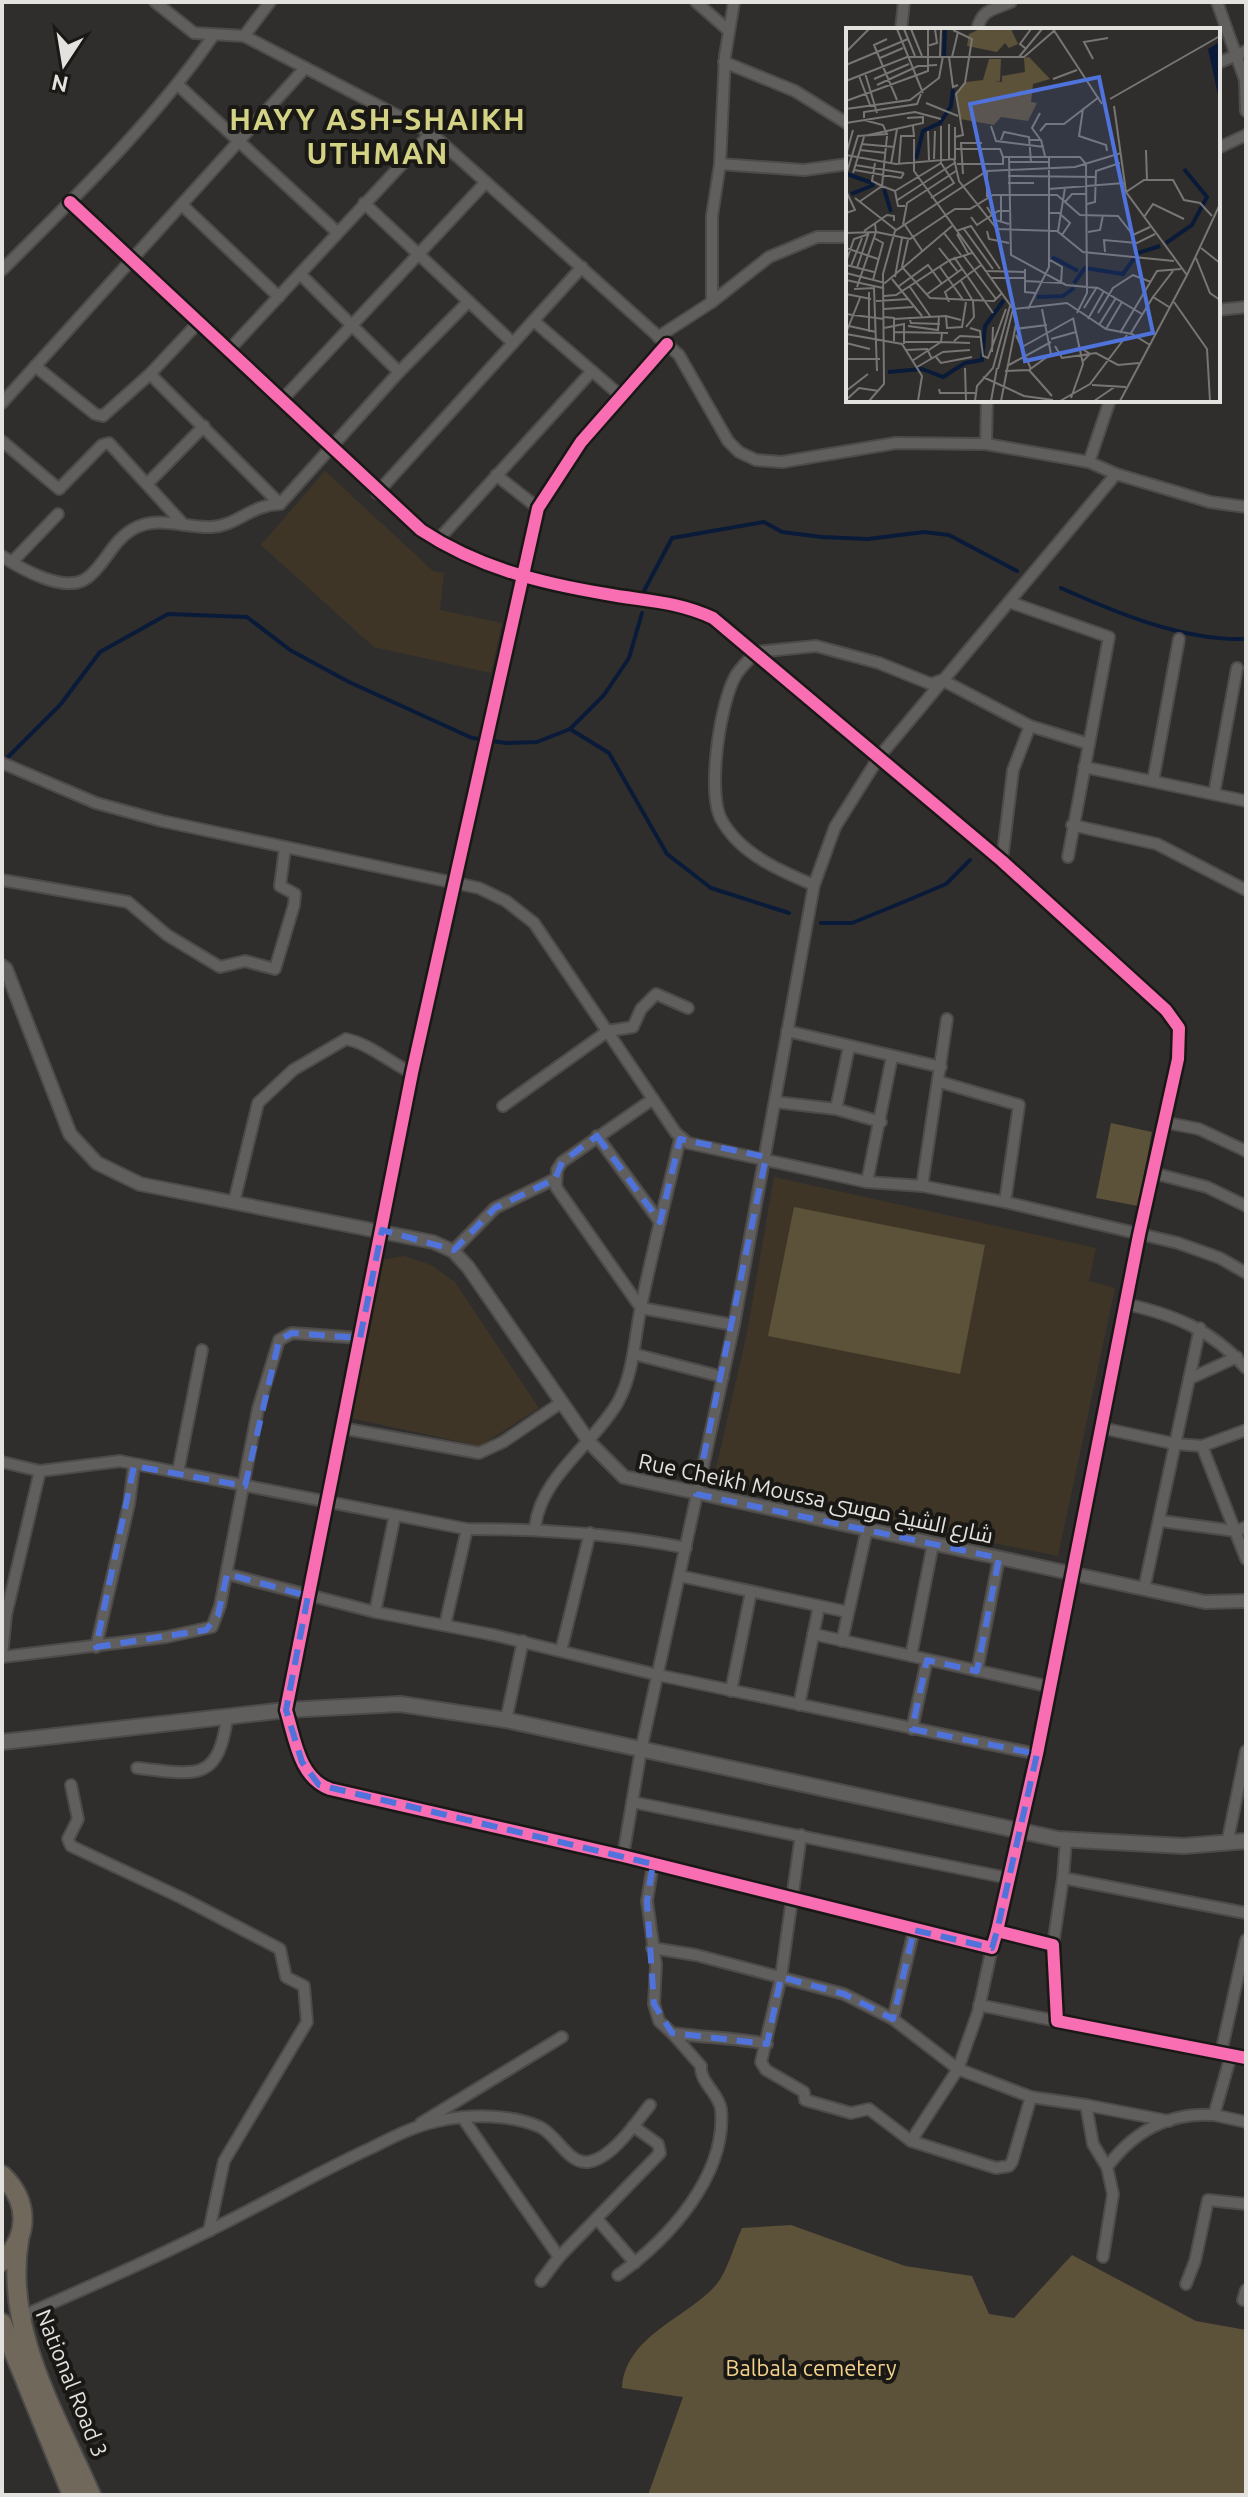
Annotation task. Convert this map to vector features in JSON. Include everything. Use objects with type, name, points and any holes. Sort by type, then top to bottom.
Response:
[{"type":"highway","name":"National Road 3","points":[[2,2175],[22,2203],[24,2222],[14,2273],[10,2320],[91,2495]]},
{"type":"highway","points":[[2,2262],[19,2240]]},
{"type":"highway","points":[[10,2320],[72,2495]]},
{"type":"main road","points":[[2,1742],[286,1710],[400,1704],[506,1720],[1066,1840],[1137,1846],[1246,1841]]},
{"type":"street","points":[[155,2],[194,33],[244,36],[431,133],[679,355],[728,441],[739,452],[756,460],[782,462],[896,443],[986,444],[1089,462],[1116,474],[1210,502],[1246,507]]},
{"type":"street","points":[[244,36],[270,2]]},
{"type":"street","points":[[696,2],[728,30]]},
{"type":"street","points":[[712,302],[712,216],[720,164],[724,62],[734,2]]},
{"type":"street","points":[[901,28],[904,2]]},
{"type":"street","points":[[978,28],[990,8],[1011,2]]},
{"type":"street","points":[[1217,2],[1245,80],[1246,111]]},
{"type":"street","points":[[2,270],[178,85],[213,36]]},
{"type":"street","points":[[1220,62],[1246,51]]},
{"type":"street","points":[[724,62],[795,91],[846,123]]},
{"type":"street","points":[[2,403],[305,68]]},
{"type":"street","points":[[178,85],[337,232]]},
{"type":"street","points":[[228,351],[302,276],[337,232],[431,133]]},
{"type":"street","points":[[1220,147],[1246,135]]},
{"type":"street","points":[[720,164],[804,170],[846,164]]},
{"type":"street","points":[[281,401],[486,182]]},
{"type":"street","points":[[70,202],[377,493],[437,541],[489,567],[524,577],[609,595],[677,603],[713,618],[1002,861],[1166,1010],[1179,1028],[1178,1059],[1139,1235],[1051,1687],[997,1931],[979,2005],[958,2069],[911,2141]]},
{"type":"street","points":[[364,203],[513,343]]},
{"type":"street","points":[[182,205],[279,297]]},
{"type":"street","points":[[846,237],[817,237],[789,246],[769,257],[663,340],[581,442],[538,508],[412,1073],[286,1710],[302,1762],[319,1785],[623,1856],[992,1948]]},
{"type":"street","points":[[377,493],[582,267]]},
{"type":"street","points":[[302,276],[399,372]]},
{"type":"street","points":[[58,514],[7,559],[59,581],[75,583],[89,577],[113,544],[134,528],[167,521],[184,525],[221,525],[259,505],[280,504],[399,372],[468,302]]},
{"type":"street","points":[[1220,310],[1246,307]]},
{"type":"street","points":[[535,322],[621,396]]},
{"type":"street","points":[[35,366],[95,414],[103,416],[150,374],[197,324]]},
{"type":"street","points":[[437,541],[592,371]]},
{"type":"street","points":[[150,374],[280,504]]},
{"type":"street","points":[[986,444],[987,402]]},
{"type":"street","points":[[1089,462],[1109,402]]},
{"type":"street","points":[[148,483],[204,426]]},
{"type":"street","points":[[2,441],[59,489],[106,443],[148,483],[184,525]]},
{"type":"street","points":[[623,1856],[641,1750],[734,1325],[814,885],[835,827],[879,757],[942,680],[1012,603],[1116,474]]},
{"type":"street","points":[[496,475],[538,508]]},
{"type":"street","points":[[1012,603],[1109,637],[1068,857]]},
{"type":"street","points":[[1153,781],[1179,639]]},
{"type":"street","points":[[814,885],[771,867],[743,846],[722,820],[715,801],[725,708],[736,675],[756,652],[816,646],[879,663],[931,684],[942,680],[1030,726],[1089,744]]},
{"type":"street","points":[[1214,794],[1237,668]]},
{"type":"street","points":[[1002,861],[1013,770],[1030,726]]},
{"type":"street","points":[[2,763],[96,803],[285,848],[454,882],[506,901],[534,923],[680,1139],[867,1182],[922,1186],[1005,1202],[1220,1258],[1246,1273]]},
{"type":"street","points":[[1084,767],[1246,801]]},
{"type":"street","points":[[1072,825],[1157,844],[1246,890]]},
{"type":"street","points":[[2,880],[128,902],[167,935],[220,967],[245,961],[275,969],[295,894],[280,886],[285,848]]},
{"type":"street","points":[[2,966],[6,969],[70,1134],[97,1163],[140,1184],[382,1230],[433,1242],[453,1251],[495,1208],[555,1179]]},
{"type":"street","points":[[503,1106],[608,1031],[633,1027],[641,1009],[656,994],[688,1008]]},
{"type":"street","points":[[922,1186],[940,1082],[947,1019]]},
{"type":"street","points":[[787,1031],[941,1067]]},
{"type":"street","points":[[234,1202],[254,1109],[293,1070],[346,1039],[369,1046],[377,1055],[412,1073]]},
{"type":"street","points":[[836,1109],[849,1047]]},
{"type":"street","points":[[867,1182],[892,1057]]},
{"type":"street","points":[[940,1082],[1019,1105],[1005,1202]]},
{"type":"street","points":[[653,1099],[562,1162],[555,1179],[560,1196],[641,1308],[734,1325]]},
{"type":"street","points":[[775,1102],[836,1109],[881,1122]]},
{"type":"street","points":[[1163,1122],[1199,1129],[1246,1151]]},
{"type":"street","points":[[597,1136],[660,1222]]},
{"type":"street","points":[[535,1528],[536,1516],[549,1488],[590,1443],[626,1385],[680,1139]]},
{"type":"street","points":[[1153,1173],[1207,1187],[1246,1206]]},
{"type":"street","name":"Rue Cheikh Moussa شارع الشيخ موسى","points":[[453,1251],[468,1267],[590,1443],[624,1477],[1205,1602],[1246,1601]]},
{"type":"street","points":[[1126,1304],[1161,1312],[1200,1328],[1246,1368]]},
{"type":"street","points":[[1144,1589],[1200,1328]]},
{"type":"street","points":[[40,1471],[15,1577],[2,1656],[96,1647],[206,1630],[218,1615],[258,1409],[279,1340],[292,1333],[360,1338]]},
{"type":"street","points":[[178,1472],[202,1350]]},
{"type":"street","points":[[634,1354],[723,1377]]},
{"type":"street","points":[[1189,1379],[1237,1357]]},
{"type":"street","points":[[341,1428],[479,1453],[503,1442],[562,1402]]},
{"type":"street","points":[[1102,1428],[1176,1444],[1202,1446],[1246,1430]]},
{"type":"street","points":[[1202,1446],[1241,1529],[1246,1559]]},
{"type":"street","points":[[2,1462],[40,1471],[120,1461],[467,1529],[535,1528],[686,1548]]},
{"type":"street","points":[[96,1647],[129,1504],[134,1466]]},
{"type":"street","points":[[375,1612],[395,1515]]},
{"type":"street","points":[[1161,1521],[1241,1529]]},
{"type":"street","points":[[445,1625],[467,1529]]},
{"type":"street","points":[[842,1641],[867,1529]]},
{"type":"street","points":[[561,1651],[590,1533]]},
{"type":"street","points":[[911,1656],[933,1544]]},
{"type":"street","points":[[977,1671],[999,1558]]},
{"type":"street","points":[[2,1574],[15,1577]]},
{"type":"street","points":[[227,1574],[375,1612],[523,1641],[658,1675],[1037,1754]]},
{"type":"street","points":[[680,1576],[848,1612]]},
{"type":"street","points":[[731,1691],[751,1592]]},
{"type":"street","points":[[799,1705],[819,1606]]},
{"type":"street","points":[[813,1634],[1051,1687]]},
{"type":"street","points":[[506,1720],[523,1641]]},
{"type":"street","points":[[912,1729],[927,1660]]},
{"type":"street","points":[[137,1768],[181,1772],[211,1765],[221,1753],[227,1718]]},
{"type":"street","points":[[1227,1844],[1246,1751]]},
{"type":"street","points":[[71,1785],[78,1819],[68,1839],[71,1846],[182,1898],[280,1949],[286,1977],[304,1986],[307,2022],[224,2161],[209,2231]]},
{"type":"street","points":[[632,1802],[1008,1878]]},
{"type":"street","points":[[801,1835],[781,1977],[761,2062],[766,2070],[804,2092],[805,2100],[851,2113],[869,2109],[911,2141],[996,2168],[1009,2166],[1031,2097]]},
{"type":"street","points":[[1057,2021],[1053,1945],[1066,1840]]},
{"type":"street","points":[[618,2275],[635,2263],[684,2210],[719,2152],[721,2107],[700,2073],[701,2066],[659,2021],[655,2010],[656,1965],[647,1901],[653,1864]]},
{"type":"street","points":[[1063,1878],[1246,1912]]},
{"type":"street","points":[[893,2019],[914,1930]]},
{"type":"street","points":[[997,1931],[1053,1945]]},
{"type":"street","points":[[1214,2115],[1243,1972],[1246,1940]]},
{"type":"street","points":[[652,1948],[844,1994],[893,2019],[958,2069],[1031,2097],[1169,2121]]},
{"type":"street","points":[[979,2005],[1246,2058]]},
{"type":"street","points":[[672,2033],[708,2034],[721,2041],[736,2039],[767,2044]]},
{"type":"street","points":[[10,2320],[209,2231],[317,2172],[416,2126],[562,2037]]},
{"type":"street","points":[[416,2126],[462,2117],[491,2116],[539,2126],[573,2157],[587,2162],[604,2154],[650,2105]]},
{"type":"street","points":[[1086,2105],[1093,2144],[1107,2167],[1114,2203],[1103,2257]]},
{"type":"street","points":[[1107,2167],[1128,2140],[1169,2121],[1191,2114],[1246,2122]]},
{"type":"street","points":[[462,2117],[559,2257]]},
{"type":"street","points":[[541,2281],[559,2257],[660,2151],[658,2144],[633,2126]]},
{"type":"street","points":[[1186,2284],[1195,2261],[1206,2203],[1212,2200],[1246,2204]]},
{"type":"street","points":[[597,2219],[635,2263]]},
{"type":"highlighted area","points":[[597,1136],[660,1222],[680,1139],[766,1157],[696,1494],[999,1558],[977,1671],[927,1660],[912,1729],[1037,1754],[997,1931],[992,1948],[914,1930],[893,2019],[844,1994],[781,1977],[767,2044],[672,2033],[654,2004],[647,1901],[653,1864],[319,1785],[302,1762],[286,1710],[308,1596],[227,1574],[218,1615],[206,1630],[96,1647],[134,1466],[245,1486],[279,1340],[292,1333],[360,1338],[382,1230],[454,1250],[495,1208],[555,1179],[562,1162]]},
{"type":"shaded area","points":[[325,471],[433,571],[444,573],[440,610],[502,623],[491,673],[374,647],[261,545]]},
{"type":"shaded area","points":[[774,1177],[1096,1248],[1089,1281],[1115,1288],[1058,1556],[712,1486],[747,1333]]},
{"type":"shaded area","points":[[404,1256],[431,1265],[455,1282],[539,1408],[480,1446],[350,1418],[381,1260]]},
{"type":"green space","points":[[1111,1123],[1152,1132],[1138,1206],[1096,1198]]},
{"type":"green space","points":[[794,1207],[985,1245],[960,1374],[768,1336]]},
{"type":"green space","name":"Balbala cemetery","points":[[791,2225],[905,2266],[972,2276],[989,2314],[1014,2318],[1072,2255],[1196,2321],[1246,2330],[1246,2495],[648,2495],[683,2397],[622,2388],[626,2370],[645,2341],[716,2285],[742,2228]]},
{"type":"waterway","points":[[644,591],[672,538],[764,522],[782,532],[822,537],[868,539],[924,532],[949,535],[1017,571]]},
{"type":"waterway","points":[[1061,588],[1151,624],[1198,635],[1246,639]]},
{"type":"waterway","points":[[3,762],[60,705],[100,652],[168,614],[247,617],[290,650],[349,682],[472,738],[506,743],[537,742],[570,729],[604,695],[629,658],[642,613]]},
{"type":"waterway","points":[[570,729],[609,753],[667,854],[711,888],[789,913]]},
{"type":"waterway","points":[[821,923],[852,923],[906,901],[946,884],[970,860]]},
{"type":"cycle path","points":[[70,202],[421,530],[464,554],[509,572],[581,590],[673,605],[713,618],[1002,861],[1166,1010],[1179,1028],[1178,1059],[1139,1235],[1037,1754],[997,1931],[1053,1945],[1057,2021],[1246,2058]]},
{"type":"cycle path","points":[[667,344],[581,442],[538,508],[412,1073],[286,1710],[305,1767],[320,1784],[330,1789],[623,1856],[992,1948],[997,1931]]},
{"type":"district","name":"HAYY ASH-SHAIKH UTHMAN","points":[[378,137]]}]
